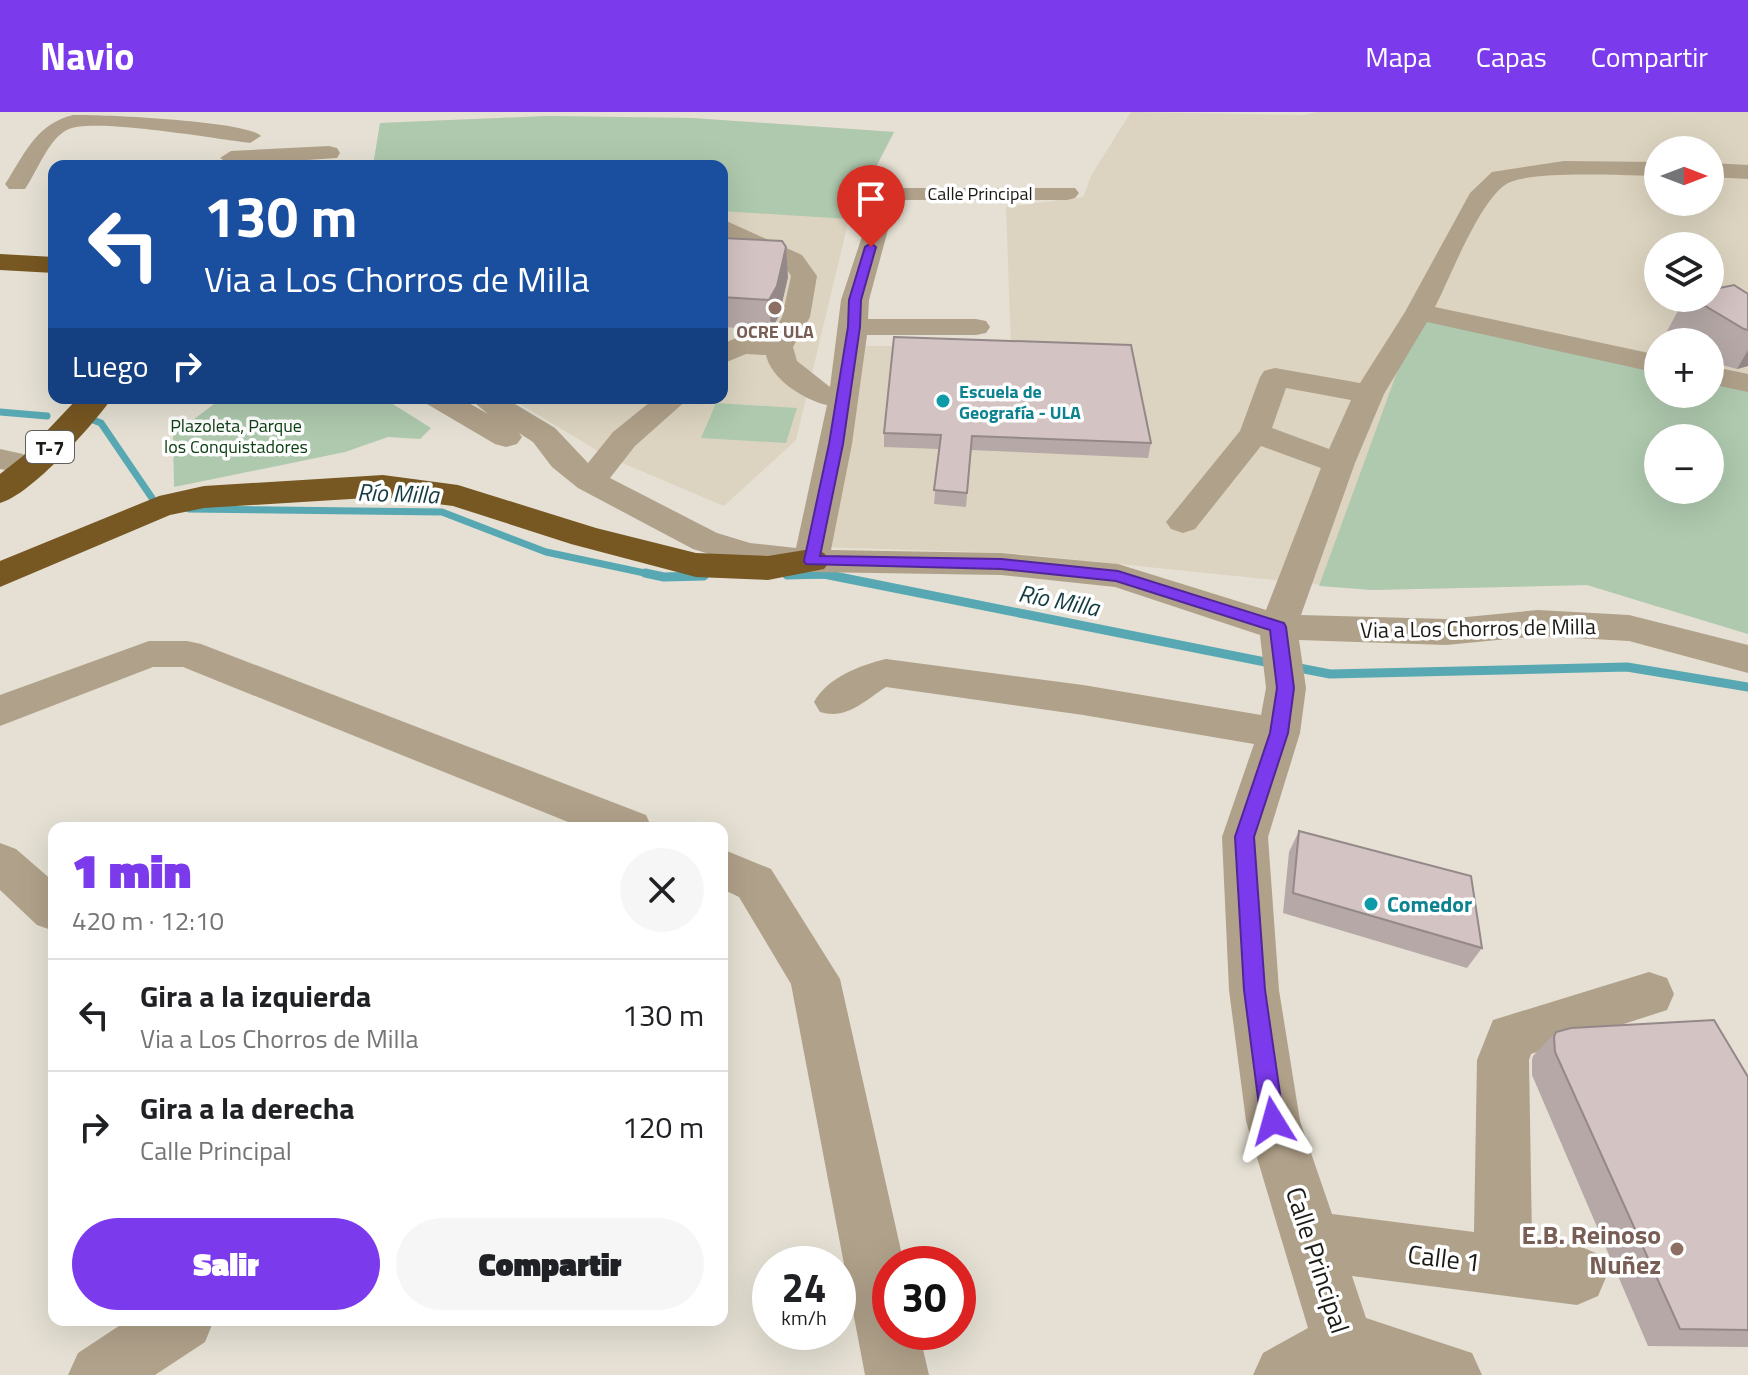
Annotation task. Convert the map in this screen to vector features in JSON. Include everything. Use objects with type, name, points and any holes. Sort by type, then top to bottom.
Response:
[{"type":"highway","points":[[0,262],[48,265]]},
{"type":"highway","points":[[0,272],[48,275]]},
{"type":"highway","name":"T-7","points":[[3,471],[68,404]]},
{"type":"highway","name":"T-7","points":[[3,471],[35,463],[90,404]]},
{"type":"highway","points":[[0,575],[159,507],[204,497],[383,486],[458,496],[584,536],[696,565],[768,568],[811,561]]},
{"type":"street","points":[[17,184],[26,166],[59,126],[80,120],[256,130],[228,160]]},
{"type":"street","points":[[14,150],[42,148]]},
{"type":"street","points":[[249,160],[329,153]]},
{"type":"street","points":[[811,561],[843,399],[855,300],[886,193],[890,163]]},
{"type":"street","name":"Calle Principal","points":[[1350,1358],[1273,1121],[1254,990],[1245,837],[1281,675],[1339,463],[1369,394],[1419,312],[1478,198],[1500,177],[1564,168],[1644,169]]},
{"type":"street","points":[[1724,171],[1748,172]]},
{"type":"street","name":"Calle Principal","points":[[886,193],[1067,193]]},
{"type":"street","points":[[728,229],[793,260],[804,276],[796,317],[779,347],[783,365],[820,394],[843,399]]},
{"type":"street","points":[[1419,312],[1644,361]]},
{"type":"street","points":[[854,327],[976,327]]},
{"type":"street","points":[[728,351],[735,346],[779,347]]},
{"type":"street","points":[[1183,522],[1255,433],[1275,377],[1369,394]]},
{"type":"street","points":[[1724,378],[1748,383]]},
{"type":"street","name":"Via a Los Chorros de Milla","points":[[448,404],[520,445],[577,470],[705,541],[748,554],[811,561],[1001,564],[1118,576],[1281,675],[1446,632],[1538,623],[1629,628],[1748,659]]},
{"type":"street","name":"Via a Los Chorros de Milla","points":[[494,404],[544,435],[577,470]]},
{"type":"street","points":[[577,470],[624,439],[667,404]]},
{"type":"street","points":[[1255,433],[1339,463]]},
{"type":"street","points":[[0,711],[149,654],[187,654],[615,822]]},
{"type":"street","points":[[834,702],[873,676],[886,673],[1083,700],[1281,675]]},
{"type":"street","points":[[0,862],[48,906]]},
{"type":"street","points":[[728,871],[755,883],[815,979],[897,1375]]},
{"type":"street","points":[[1503,1265],[1503,1060],[1511,1037],[1649,994]]},
{"type":"street","name":"Calle 1","points":[[1311,1241],[1577,1275]]},
{"type":"street","points":[[100,1375],[174,1326]]},
{"type":"street","points":[[1285,1375],[1350,1358],[1450,1375]]},
{"type":"shaded area","points":[[1131,112],[1305,115],[1316,112],[1748,112],[1748,634],[1587,585],[1372,590],[1011,553],[815,547],[864,346],[1011,346],[1006,207],[1083,197],[1092,174]]},
{"type":"shaded area","name":"OCRE ULA","points":[[547,116],[692,118],[894,132],[849,219],[796,440],[724,506],[608,457],[520,404],[728,404],[728,160],[374,160],[380,123]]},
{"type":"green space","points":[[547,116],[692,118],[894,132],[849,219],[728,211],[728,160],[374,160],[380,123]]},
{"type":"green space","points":[[1419,312],[1644,361],[1644,408],[1724,408],[1724,378],[1748,383],[1748,634],[1587,585],[1372,590],[1319,586]]},
{"type":"green space","name":"Plazoleta, Parque los Conquistadores","points":[[214,404],[393,404],[431,428],[420,439],[388,437],[345,452],[174,487],[173,435]]},
{"type":"green space","points":[[716,404],[797,408],[786,443],[701,438]]},
{"type":"building","points":[[728,238],[782,241],[786,247],[777,286],[769,300],[728,297]]},
{"type":"building","points":[[1734,285],[1748,294],[1748,330],[1715,312],[1724,312],[1724,287]]},
{"type":"building","points":[[894,337],[1131,345],[1151,443],[972,436],[967,493],[934,490],[941,435],[884,433]]},
{"type":"building","points":[[1299,831],[1471,876],[1482,948],[1293,893]]},
{"type":"building","name":"E.B. Reinoso Nuñez","points":[[1714,1020],[1748,1077],[1748,1330],[1680,1329],[1555,1052],[1556,1032],[1571,1028]]},
{"type":"waterway","name":"Río Milla","points":[[0,412],[47,416]]},
{"type":"waterway","name":"Río Milla","points":[[88,418],[101,423],[152,498]]},
{"type":"waterway","name":"Río Milla","points":[[189,509],[442,512],[546,552],[654,575]]},
{"type":"waterway","name":"Río Milla","points":[[645,573],[664,577],[704,576]]},
{"type":"waterway","name":"Río Milla","points":[[787,575],[824,574],[1275,664]]},
{"type":"waterway","name":"Río Milla","points":[[791,575],[829,575]]},
{"type":"waterway","name":"Río Milla","points":[[1294,667],[1330,674],[1627,667],[1748,687]]},
{"type":"place","name":"OCRE ULA","points":[[775,308]]},
{"type":"place","name":"Escuela de Geografía - ULA","points":[[943,401]]},
{"type":"place","name":"Comedor","points":[[1371,904]]},
{"type":"place","name":"E.B. Reinoso Nuñez","points":[[1677,1249]]},
{"type":"route","points":[[871,247],[855,300],[854,327],[836,444],[811,561],[1001,564],[1118,576],[1278,627],[1286,688],[1279,733],[1245,837],[1254,990],[1273,1121]]}]
